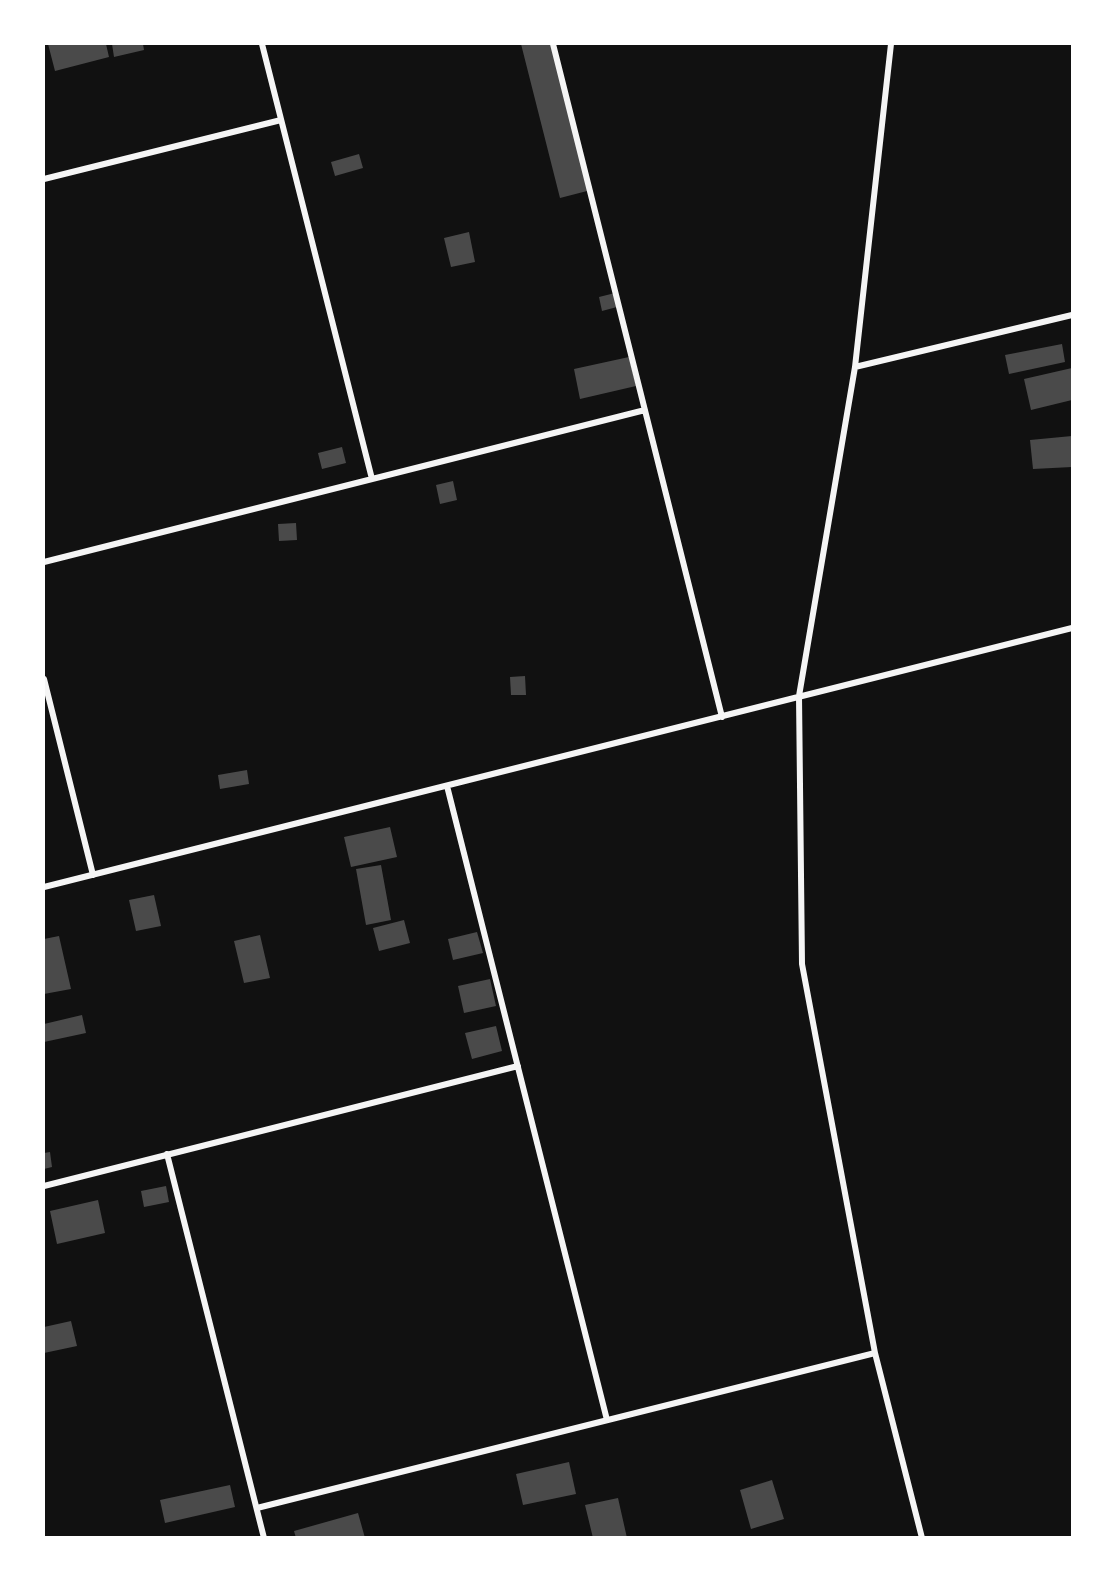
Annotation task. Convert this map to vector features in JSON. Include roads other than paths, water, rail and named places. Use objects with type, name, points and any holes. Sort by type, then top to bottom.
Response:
[{"type":"street","points":[[262,44],[372,479]]},
{"type":"street","points":[[553,44],[722,717]]},
{"type":"street","points":[[891,44],[855,367],[799,696],[802,964],[875,1353],[922,1538]]},
{"type":"street","points":[[44,179],[281,120]]},
{"type":"street","points":[[855,367],[1072,315]]},
{"type":"street","points":[[44,562],[645,410]]},
{"type":"street","points":[[44,888],[1072,628]]},
{"type":"street","points":[[44,678],[93,875]]},
{"type":"street","points":[[447,786],[608,1420]]},
{"type":"street","points":[[44,1186],[518,1066]]},
{"type":"street","points":[[167,1154],[264,1538]]},
{"type":"street","points":[[257,1508],[875,1353]]}]
